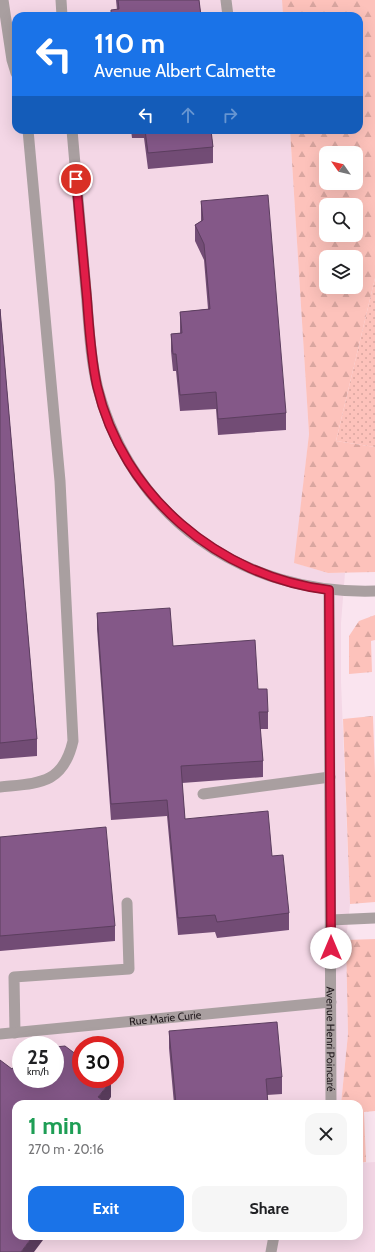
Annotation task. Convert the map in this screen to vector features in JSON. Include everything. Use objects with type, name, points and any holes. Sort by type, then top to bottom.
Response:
[{"type":"street","points":[[3,0],[12,60]]},
{"type":"street","points":[[60,0],[62,12]]},
{"type":"street","points":[[226,0],[228,12]]},
{"type":"street","points":[[0,787],[34,784],[50,779],[68,758],[73,741],[60,481],[28,134]]},
{"type":"street","points":[[72,134],[94,368],[104,408],[120,447],[142,482],[179,524],[212,548],[250,569],[296,585],[329,590],[375,591]]},
{"type":"street","name":"Avenue Henri Poincaré","points":[[329,590],[331,1100]]},
{"type":"street","points":[[203,794],[330,777]]},
{"type":"street","points":[[15,1033],[14,977],[129,969],[127,903]]},
{"type":"street","points":[[331,920],[375,918]]},
{"type":"street","name":"Rue Marie Curie","points":[[0,1034],[331,1002]]},
{"type":"street","points":[[271,1252],[273,1240]]},
{"type":"shaded area","points":[[0,0],[282,0],[283,12],[12,12],[12,134],[290,134],[309,434],[295,563],[328,573],[345,573],[341,623],[341,682],[350,904],[346,940],[348,1034],[341,1100],[12,1100],[12,1240],[363,1240],[363,1163],[375,1162],[375,1252],[0,1252]]},
{"type":"green space","points":[[282,0],[375,0],[375,278],[336,441],[375,447],[375,572],[328,573],[294,563],[309,434],[290,134],[363,134],[363,12],[283,12]]},
{"type":"green space","points":[[375,278],[375,447],[336,441]]},
{"type":"green space","points":[[375,615],[375,640],[371,641],[372,672],[349,674],[349,636],[359,621]]},
{"type":"green space","points":[[373,716],[375,774],[375,902],[350,904],[343,719]]},
{"type":"green space","points":[[375,939],[375,1111],[364,1112],[366,1162],[363,1162],[363,1100],[341,1100],[348,1034],[346,940]]},
{"type":"building","points":[[118,0],[199,0],[200,12],[111,12],[111,10],[119,9]]},
{"type":"building","points":[[146,134],[211,134],[213,147],[148,153]]},
{"type":"building","points":[[268,195],[286,413],[218,419],[216,392],[180,395],[176,354],[173,354],[171,334],[182,333],[180,312],[210,309],[204,244],[195,225],[203,220],[201,201]]},
{"type":"building","points":[[0,309],[37,739],[0,743]]},
{"type":"building","points":[[170,608],[173,646],[255,640],[258,689],[267,689],[268,712],[259,712],[263,761],[181,766],[185,819],[268,811],[272,856],[283,855],[289,913],[217,922],[215,915],[178,918],[167,800],[111,804],[97,613]]},
{"type":"building","points":[[106,827],[115,926],[0,936],[0,837]]},
{"type":"building","points":[[277,1022],[282,1077],[266,1079],[268,1100],[176,1100],[169,1031]]},
{"type":"building","points":[[65,1046],[72,1051],[72,1088],[105,1088],[98,1097],[102,1100],[12,1100],[12,1240],[30,1240],[21,1252],[0,1252],[0,1060],[12,1069],[12,1088],[64,1088]]},
{"type":"route","points":[[76,179],[94,368],[104,408],[111,429],[120,447],[142,482],[153,496],[179,524],[194,536],[231,560],[250,569],[296,585],[329,590],[331,948]]}]
